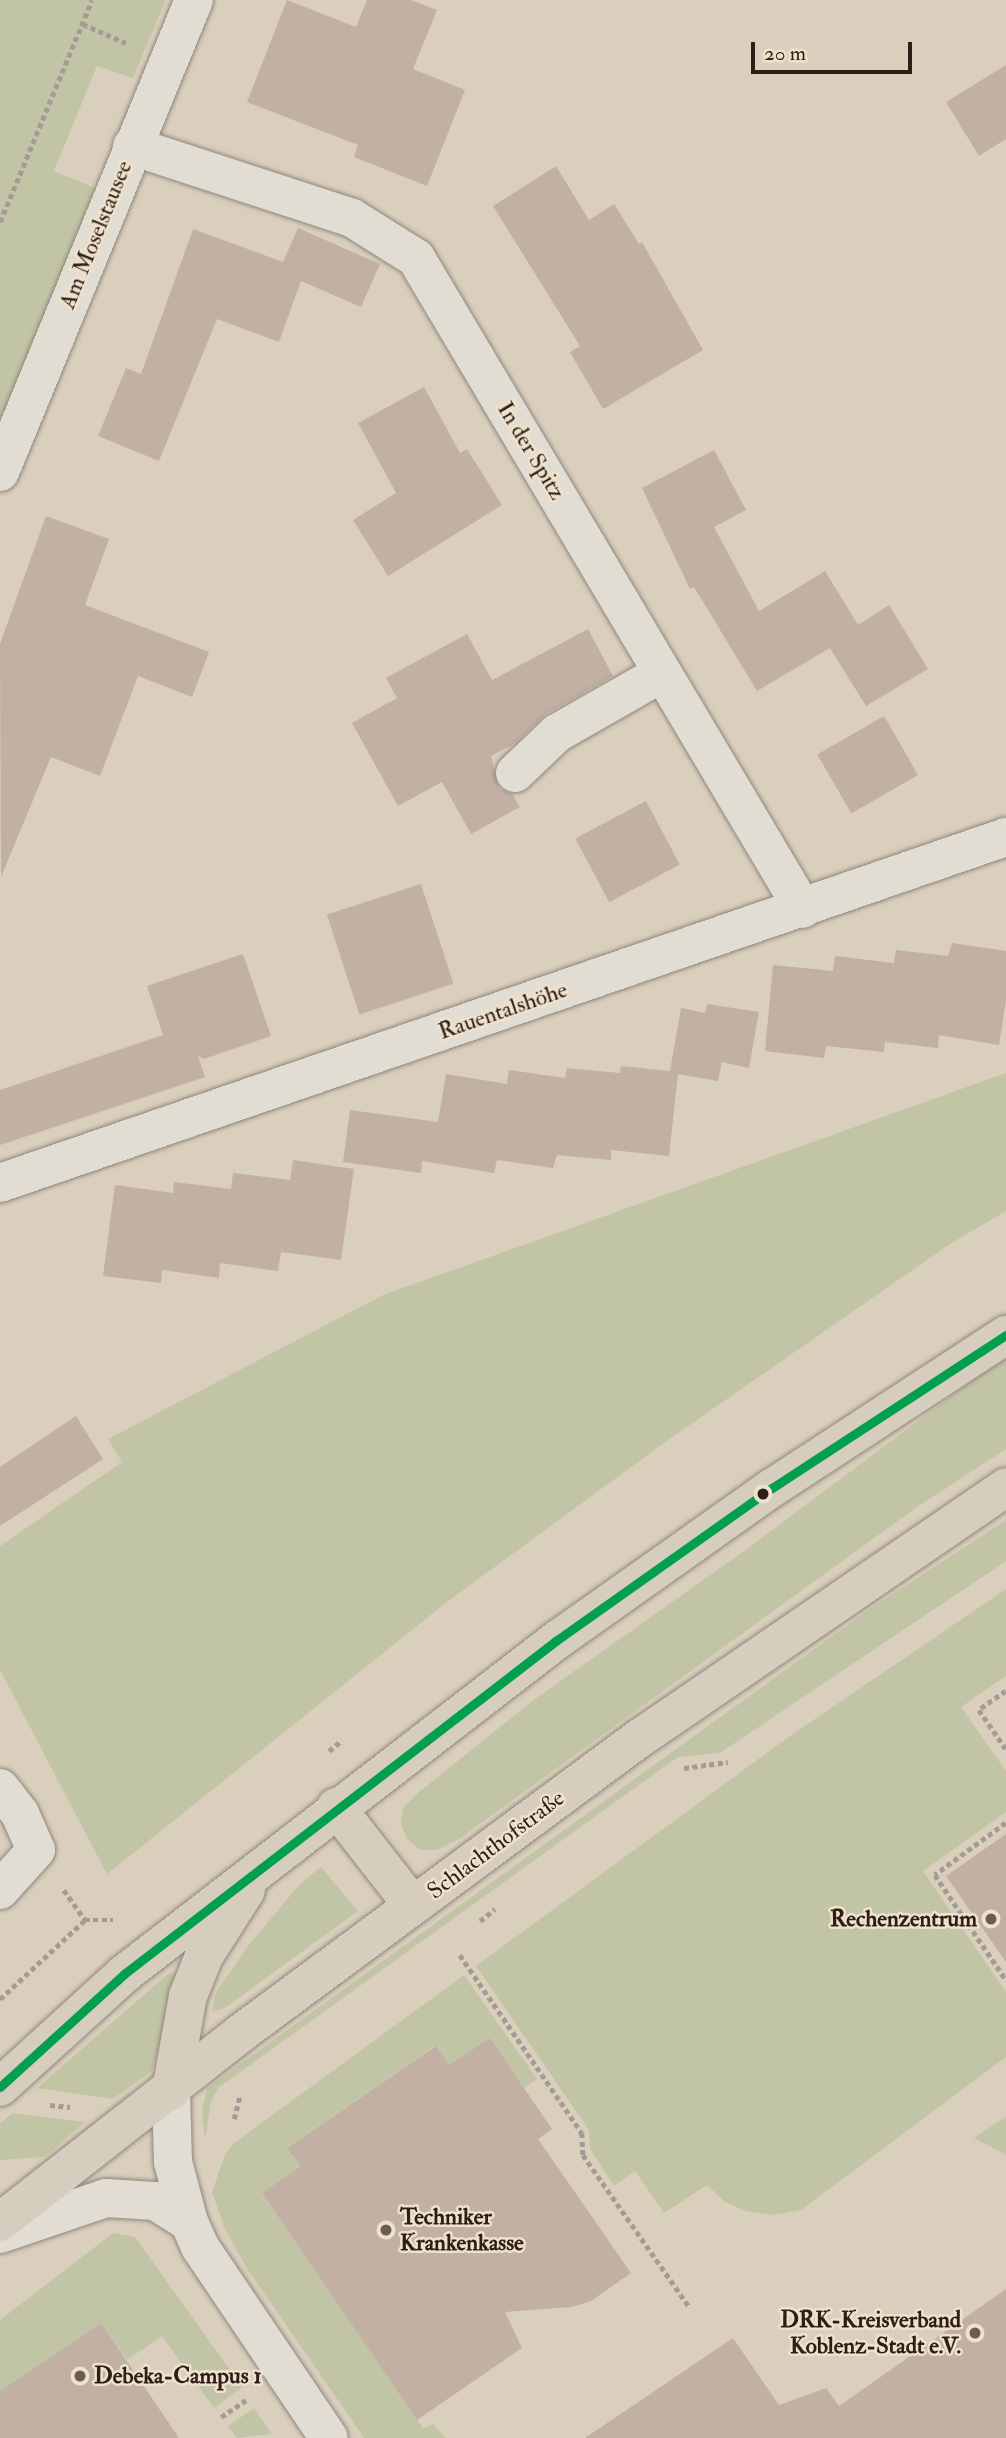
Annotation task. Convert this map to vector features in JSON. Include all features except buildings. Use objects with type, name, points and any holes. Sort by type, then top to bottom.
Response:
[{"type":"main road","points":[[0,2087],[124,1974],[336,1807],[557,1640],[772,1488],[1006,1335]]},
{"type":"main road","name":"Schlachthofstraße","points":[[0,2222],[171,2091],[241,2033],[651,1731],[1006,1487]]},
{"type":"main road","points":[[336,1807],[413,1906]]},
{"type":"main road","points":[[171,2091],[188,1996],[204,1956],[262,1865]]},
{"type":"main road","points":[[0,2188],[42,2188]]},
{"type":"street","name":"Am Moselstausee","points":[[0,472],[194,0]]},
{"type":"street","name":"In der Spitz","points":[[132,146],[352,218],[416,258],[803,909]]},
{"type":"street","points":[[516,773],[557,733],[662,673]]},
{"type":"street","name":"Rauentalshöhe","points":[[0,1183],[1006,837]]},
{"type":"street","points":[[0,1788],[20,1814],[36,1850],[0,1890]]},
{"type":"street","points":[[171,2091],[173,2162],[189,2222],[200,2247],[313,2432]]},
{"type":"street","points":[[0,2234],[106,2198],[155,2201],[189,2222]]},
{"type":"path","points":[[0,222],[92,0]]},
{"type":"path","points":[[1006,1691],[979,1710],[1006,1749]]},
{"type":"path","points":[[1006,1823],[935,1875],[1006,1980]]},
{"type":"path","points":[[0,1999],[85,1920]]},
{"type":"path","points":[[460,1955],[582,2133],[583,2155],[690,2308]]},
{"type":"path","points":[[41,2104],[83,2108]]},
{"type":"path","points":[[221,2417],[251,2396]]},
{"type":"green space","points":[[0,0],[166,0],[133,78],[97,66],[54,171],[98,189],[0,425]]},
{"type":"green space","points":[[1006,1073],[1006,1211],[950,1244],[668,1440],[443,1605],[107,1874],[0,1670],[0,1546],[122,1462],[108,1439],[383,1295]]},
{"type":"green space","points":[[1006,1355],[1006,1449],[917,1507],[459,1839],[437,1850],[420,1850],[407,1839],[401,1824],[403,1808],[419,1792],[535,1699],[747,1549]]},
{"type":"green space","points":[[1006,1520],[1006,1561],[720,1753],[678,1757],[218,2088],[211,2102],[205,2140],[202,2110],[207,2088],[867,1611]]},
{"type":"green space","points":[[1006,1589],[1006,1676],[961,1707],[1006,1771],[1006,1812],[923,1871],[1006,1992],[1006,2057],[801,2210],[773,2215],[746,2211],[725,2202],[707,2185],[664,2213],[635,2171],[614,2186],[590,2149],[589,2130],[476,1966],[790,1736]]},
{"type":"green space","points":[[321,1867],[358,1911],[225,2008],[212,2012],[216,1992],[248,1946],[300,1884]]},
{"type":"green space","points":[[169,1973],[179,1975],[152,2071],[113,2099],[37,2088]]},
{"type":"green space","points":[[464,1975],[537,2079],[524,2088],[490,2038],[449,2065],[435,2046],[288,2147],[301,2166],[262,2193],[423,2428],[433,2424],[446,2438],[364,2438],[246,2267],[224,2227],[212,2192],[225,2154],[234,2143]]},
{"type":"green space","points":[[12,2113],[85,2122],[45,2157],[0,2160],[0,2124]]},
{"type":"green space","points":[[1006,2117],[1006,2155],[974,2138],[996,2123]]},
{"type":"green space","points":[[113,2233],[135,2237],[242,2387],[214,2408],[162,2336],[127,2360],[101,2323],[0,2391],[0,2320]]},
{"type":"green space","points":[[254,2408],[272,2434],[237,2438],[228,2426]]},
{"type":"transit line","points":[[0,2087],[124,1974],[557,1640],[772,1488],[1006,1335]]},
{"type":"place","name":"Rechenzentrum","points":[[991,1919]]},
{"type":"place","name":"Techniker Krankenkasse","points":[[386,2230]]},
{"type":"place","name":"DRK-Kreisverband Koblenz-Stadt e.V.","points":[[975,2333]]},
{"type":"place","name":"Debeka-Campus 1","points":[[80,2376]]}]
